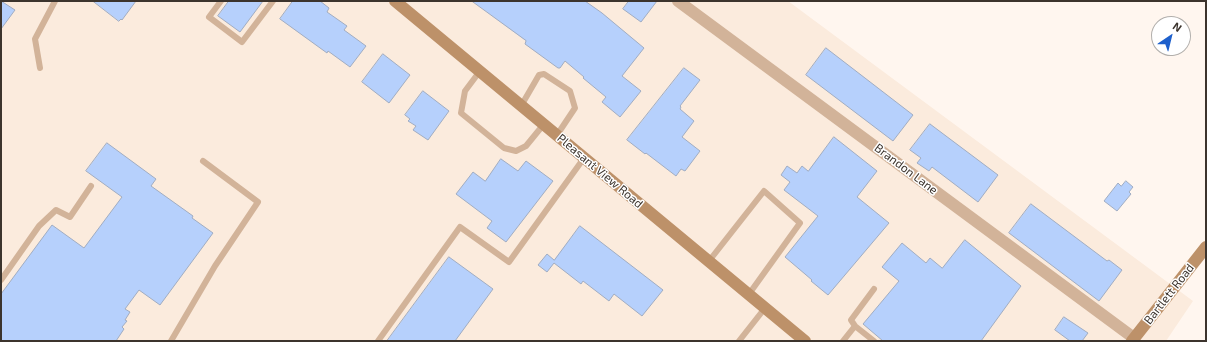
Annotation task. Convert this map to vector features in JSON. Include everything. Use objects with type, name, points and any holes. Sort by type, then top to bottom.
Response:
[{"type":"main road","name":"Pleasant View Road","points":[[402,4],[521,106],[805,341]]},
{"type":"main road","name":"Bartlett Road","points":[[1133,340],[1206,247]]},
{"type":"street","name":"Brandon Lane","points":[[678,1],[1133,340]]},
{"type":"lane","points":[[40,68],[35,39],[55,1]]},
{"type":"lane","points":[[221,1],[209,17],[242,42],[273,1]]},
{"type":"lane","points":[[480,71],[465,91],[461,113],[504,148],[516,151],[526,146],[544,124]]},
{"type":"lane","points":[[521,106],[539,74],[544,74],[570,91],[575,108],[557,135]]},
{"type":"lane","points":[[378,341],[460,227],[509,262],[584,158]]},
{"type":"lane","points":[[171,341],[215,266],[258,202],[203,161]]},
{"type":"lane","points":[[1,280],[39,226],[56,210],[70,217],[91,186]]},
{"type":"lane","points":[[709,261],[764,191],[800,223],[749,294]]},
{"type":"lane","points":[[874,289],[851,320],[855,326],[874,341]]},
{"type":"lane","points":[[739,341],[765,308]]},
{"type":"lane","points":[[843,341],[855,326]]},
{"type":"shaded area","points":[[1,1],[788,1],[1193,301],[1166,341],[1,341]]},
{"type":"building","points":[[1,1],[15,10],[1,29]]},
{"type":"building","points":[[93,1],[136,1],[122,20],[121,19],[119,21]]},
{"type":"building","points":[[229,1],[263,1],[240,32],[218,16]]},
{"type":"building","points":[[293,1],[320,1],[329,8],[327,12],[347,26],[344,30],[366,46],[350,67],[328,51],[327,53],[280,19]]},
{"type":"building","points":[[472,1],[585,1],[602,13],[644,48],[622,76],[641,91],[620,117],[602,102],[606,97],[565,61],[560,68],[558,68],[525,44],[526,41]]},
{"type":"building","points":[[629,1],[657,1],[641,22],[623,9]]},
{"type":"building","points":[[826,48],[913,115],[893,141],[806,75]]},
{"type":"building","points":[[383,54],[410,75],[389,103],[362,82]]},
{"type":"building","points":[[684,68],[700,80],[680,106],[680,109],[694,121],[682,137],[700,151],[685,171],[681,169],[676,176],[627,140]]},
{"type":"building","points":[[423,91],[449,111],[428,140],[413,130],[416,126],[408,121],[410,119],[405,115]]},
{"type":"building","points":[[930,124],[998,175],[978,202],[932,167],[929,171],[917,163],[921,158],[910,150]]},
{"type":"building","points":[[834,137],[877,171],[857,197],[889,223],[828,295],[785,257],[818,216],[784,190],[790,182],[781,175],[787,166],[797,173],[802,166],[808,171]]},
{"type":"building","points":[[107,143],[156,179],[151,186],[193,216],[192,218],[213,233],[160,305],[139,290],[125,309],[130,312],[125,320],[127,321],[122,327],[124,329],[116,341],[1,341],[1,294],[52,225],[84,248],[122,197],[86,171]]},
{"type":"building","points":[[501,159],[518,171],[526,161],[553,181],[506,242],[487,228],[492,221],[456,194],[473,172],[485,181]]},
{"type":"building","points":[[1126,181],[1133,187],[1129,192],[1131,194],[1117,211],[1104,201],[1118,183],[1121,186]]},
{"type":"building","points":[[1031,204],[1107,261],[1109,260],[1122,270],[1099,301],[1009,233]]},
{"type":"building","points":[[580,226],[663,290],[642,316],[614,294],[609,301],[583,281],[581,284],[554,263],[547,272],[538,265],[547,254],[554,260]]},
{"type":"building","points":[[965,240],[1021,286],[981,341],[883,341],[863,324],[899,281],[882,267],[902,243],[926,263],[930,258],[942,268]]},
{"type":"building","points":[[449,257],[493,289],[455,341],[387,341]]},
{"type":"building","points":[[1064,317],[1088,333],[1082,341],[1070,341],[1055,330]]}]
